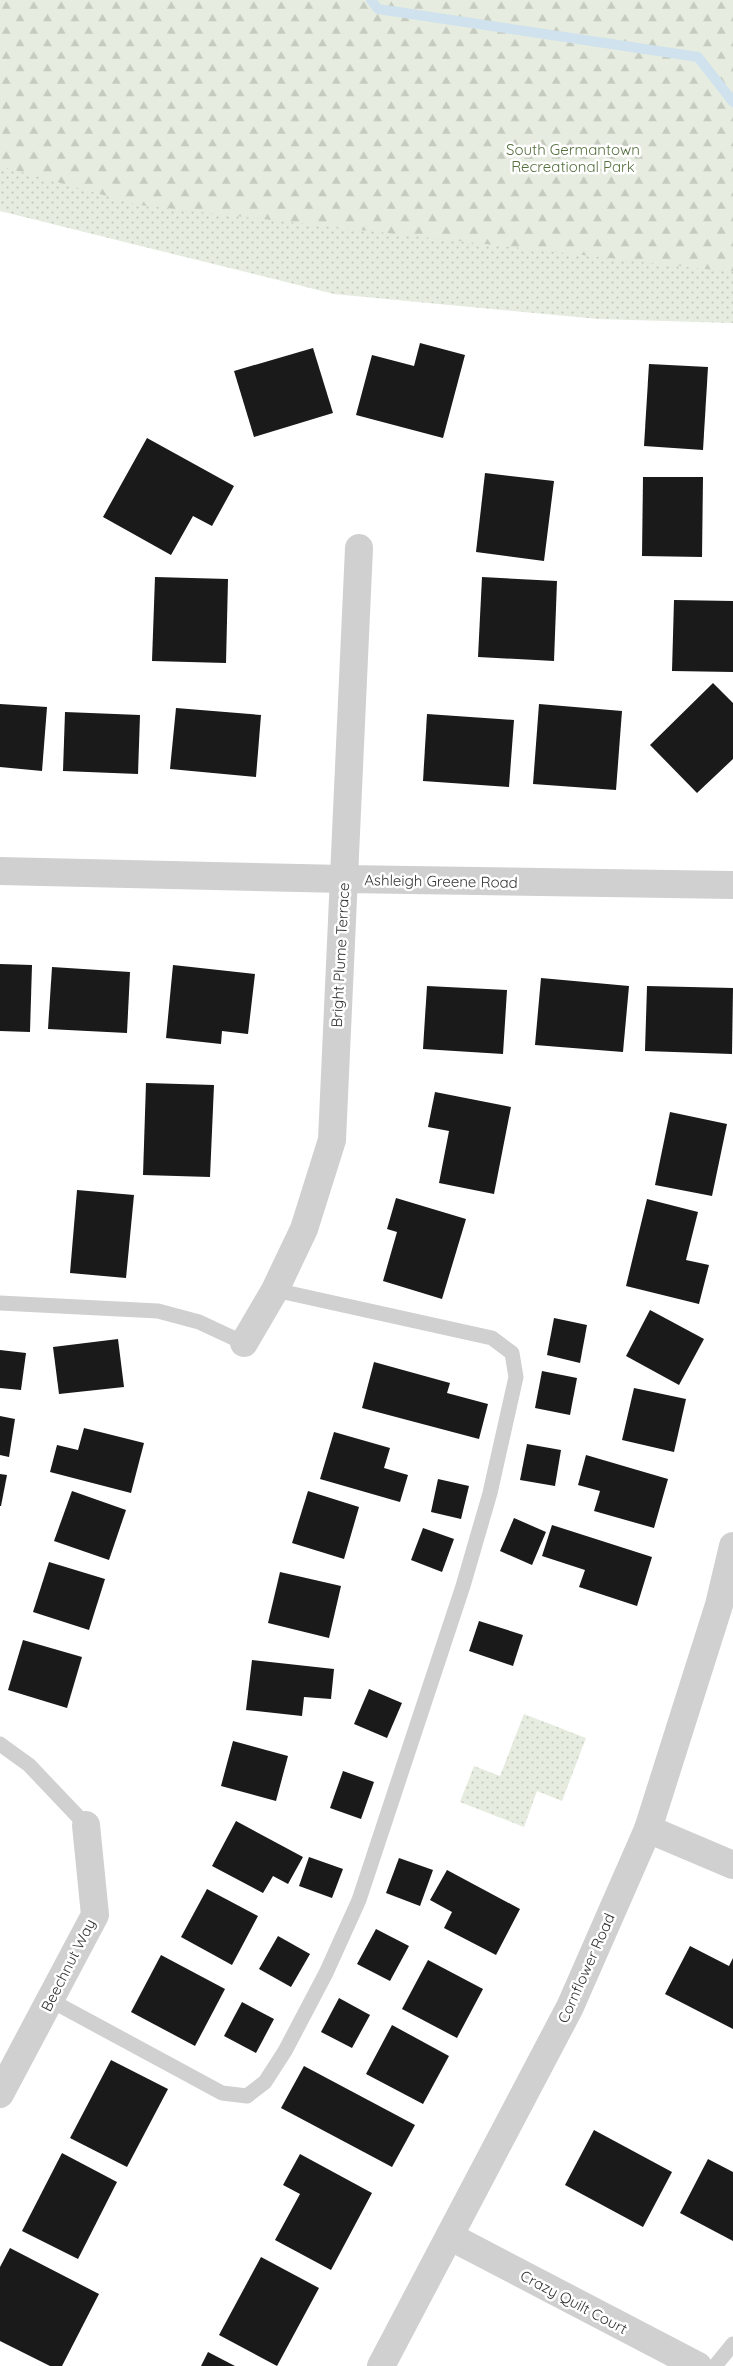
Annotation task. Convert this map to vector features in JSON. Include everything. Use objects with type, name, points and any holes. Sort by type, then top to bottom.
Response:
[{"type":"street","name":"Bright Plume Terrace","points":[[244,1343],[274,1290],[304,1229],[332,1140],[359,548]]},
{"type":"street","name":"Ashleigh Greene Road","points":[[0,871],[733,885]]},
{"type":"street","name":"Cornflower Road","points":[[382,2366],[570,2006],[648,1829],[719,1605],[733,1546]]},
{"type":"street","name":"Beechnut Way","points":[[0,2094],[95,1915],[86,1825]]},
{"type":"street","points":[[648,1829],[733,1864]]},
{"type":"street","name":"Crazy Quilt Court","points":[[451,2237],[698,2366]]},
{"type":"lane","points":[[50,2000],[222,2093],[247,2096],[265,2082],[285,2051],[321,1982],[359,1900],[463,1586],[490,1493],[516,1377],[512,1353],[492,1338],[274,1290]]},
{"type":"lane","points":[[0,1303],[158,1311],[199,1322],[244,1343]]},
{"type":"lane","points":[[0,1744],[29,1765],[86,1825]]},
{"type":"lane","points":[[715,2366],[733,2344]]},
{"type":"green space","name":"South Germantown Recreational Park","points":[[0,0],[733,0],[733,323],[598,319],[334,294],[0,211]]},
{"type":"green space","name":"South Germantown Recreational Park","points":[[0,0],[733,0],[733,272],[139,205],[0,166]]},
{"type":"green space","points":[[524,1714],[586,1738],[562,1801],[537,1791],[524,1827],[460,1802],[474,1766],[500,1776]]},
{"type":"building","points":[[420,343],[465,355],[443,438],[356,415],[372,355],[414,366]]},
{"type":"building","points":[[313,348],[333,413],[254,437],[234,371]]},
{"type":"building","points":[[649,364],[708,367],[703,450],[644,446]]},
{"type":"building","points":[[147,438],[234,486],[212,526],[193,516],[171,555],[103,517]]},
{"type":"building","points":[[485,473],[554,481],[544,561],[476,552]]},
{"type":"building","points":[[643,477],[703,477],[702,557],[642,556]]},
{"type":"building","points":[[155,577],[228,579],[226,663],[152,661]]},
{"type":"building","points":[[482,577],[557,581],[554,661],[478,657]]},
{"type":"building","points":[[674,600],[733,601],[733,672],[672,671]]},
{"type":"building","points":[[713,683],[733,703],[733,759],[697,793],[650,745]]},
{"type":"building","points":[[0,704],[47,707],[42,771],[0,767]]},
{"type":"building","points":[[539,704],[622,711],[616,790],[533,784]]},
{"type":"building","points":[[176,708],[261,715],[256,777],[170,769]]},
{"type":"building","points":[[65,712],[140,715],[138,774],[63,771]]},
{"type":"building","points":[[427,714],[514,720],[509,787],[423,781]]},
{"type":"building","points":[[0,964],[32,965],[30,1032],[0,1031]]},
{"type":"building","points":[[173,965],[255,974],[248,1034],[222,1031],[221,1044],[166,1038]]},
{"type":"building","points":[[52,967],[130,972],[127,1033],[48,1029]]},
{"type":"building","points":[[541,978],[629,986],[623,1052],[535,1045]]},
{"type":"building","points":[[427,986],[507,990],[503,1054],[423,1049]]},
{"type":"building","points":[[647,986],[733,988],[732,1054],[645,1051]]},
{"type":"building","points":[[146,1083],[214,1085],[210,1177],[143,1175]]},
{"type":"building","points":[[435,1092],[511,1107],[494,1194],[439,1183],[449,1131],[428,1127]]},
{"type":"building","points":[[670,1112],[727,1124],[712,1196],[655,1185]]},
{"type":"building","points":[[77,1190],[134,1195],[126,1278],[70,1273]]},
{"type":"building","points":[[396,1198],[466,1219],[442,1299],[383,1281],[397,1232],[387,1229]]},
{"type":"building","points":[[647,1199],[698,1212],[686,1260],[709,1265],[699,1304],[626,1286]]},
{"type":"building","points":[[650,1310],[704,1339],[679,1385],[626,1356]]},
{"type":"building","points":[[554,1318],[587,1325],[580,1363],[547,1355]]},
{"type":"building","points":[[118,1339],[124,1387],[59,1394],[53,1347]]},
{"type":"building","points":[[0,1350],[26,1353],[21,1390],[0,1388]]},
{"type":"building","points":[[374,1362],[450,1383],[447,1393],[488,1404],[479,1439],[362,1408]]},
{"type":"building","points":[[542,1371],[577,1378],[570,1415],[535,1408]]},
{"type":"building","points":[[634,1388],[686,1399],[674,1452],[622,1440]]},
{"type":"building","points":[[0,1416],[15,1419],[9,1457],[0,1455]]},
{"type":"building","points":[[84,1428],[144,1443],[131,1493],[50,1472],[57,1445],[78,1450]]},
{"type":"building","points":[[334,1432],[390,1448],[384,1468],[408,1475],[400,1502],[320,1479]]},
{"type":"building","points":[[527,1444],[561,1450],[555,1486],[520,1480]]},
{"type":"building","points":[[586,1455],[668,1479],[654,1528],[594,1511],[600,1491],[578,1485]]},
{"type":"building","points":[[0,1474],[7,1475],[1,1506],[0,1506]]},
{"type":"building","points":[[438,1479],[469,1486],[461,1519],[431,1512]]},
{"type":"building","points":[[72,1491],[126,1510],[109,1560],[54,1541]]},
{"type":"building","points":[[308,1491],[359,1507],[344,1559],[292,1543]]},
{"type":"building","points":[[514,1518],[546,1532],[532,1565],[500,1551]]},
{"type":"building","points":[[552,1525],[652,1557],[637,1606],[579,1587],[585,1570],[542,1556]]},
{"type":"building","points":[[423,1528],[454,1539],[442,1572],[411,1560]]},
{"type":"building","points":[[49,1562],[105,1579],[89,1630],[33,1612]]},
{"type":"building","points":[[280,1572],[341,1586],[329,1638],[268,1623]]},
{"type":"building","points":[[479,1621],[523,1635],[513,1666],[469,1651]]},
{"type":"building","points":[[23,1640],[82,1657],[67,1708],[8,1690]]},
{"type":"building","points":[[252,1660],[334,1669],[331,1699],[304,1697],[302,1716],[246,1710]]},
{"type":"building","points":[[369,1689],[402,1703],[387,1738],[354,1724]]},
{"type":"building","points":[[233,1741],[288,1756],[276,1801],[221,1786]]},
{"type":"building","points":[[343,1771],[374,1782],[361,1819],[330,1808]]},
{"type":"building","points":[[236,1821],[303,1857],[288,1884],[273,1876],[263,1893],[212,1866]]},
{"type":"building","points":[[309,1857],[343,1869],[332,1898],[299,1886]]},
{"type":"building","points":[[399,1858],[433,1870],[420,1906],[386,1893]]},
{"type":"building","points":[[447,1870],[520,1909],[496,1955],[444,1928],[452,1912],[430,1900]]},
{"type":"building","points":[[207,1889],[258,1916],[232,1965],[181,1937]]},
{"type":"building","points":[[376,1929],[409,1946],[390,1981],[357,1964]]},
{"type":"building","points":[[278,1936],[310,1954],[291,1987],[259,1969]]},
{"type":"building","points":[[690,1946],[729,1966],[733,1958],[733,2029],[665,1994]]},
{"type":"building","points":[[161,1955],[225,1989],[195,2046],[131,2012]]},
{"type":"building","points":[[428,1960],[483,1989],[457,2038],[402,2009]]},
{"type":"building","points":[[339,1998],[370,2015],[352,2048],[321,2032]]},
{"type":"building","points":[[242,2002],[274,2019],[256,2053],[224,2036]]},
{"type":"building","points":[[392,2025],[449,2056],[423,2104],[366,2074]]},
{"type":"building","points":[[111,2060],[168,2089],[127,2167],[70,2138]]},
{"type":"building","points":[[304,2066],[415,2125],[392,2167],[281,2108]]},
{"type":"building","points":[[594,2130],[672,2172],[643,2227],[565,2185]]},
{"type":"building","points":[[62,2153],[117,2182],[78,2259],[22,2231]]},
{"type":"building","points":[[300,2154],[372,2193],[331,2270],[275,2240],[300,2194],[283,2185]]},
{"type":"building","points":[[708,2159],[733,2172],[733,2241],[680,2213]]},
{"type":"building","points":[[10,2248],[99,2294],[62,2366],[50,2366],[0,2341],[0,2267]]},
{"type":"building","points":[[261,2257],[319,2288],[277,2366],[219,2335]]},
{"type":"building","points":[[208,2352],[235,2366],[201,2366]]},
{"type":"waterway","points":[[371,0],[378,9],[698,57],[733,102]]}]
